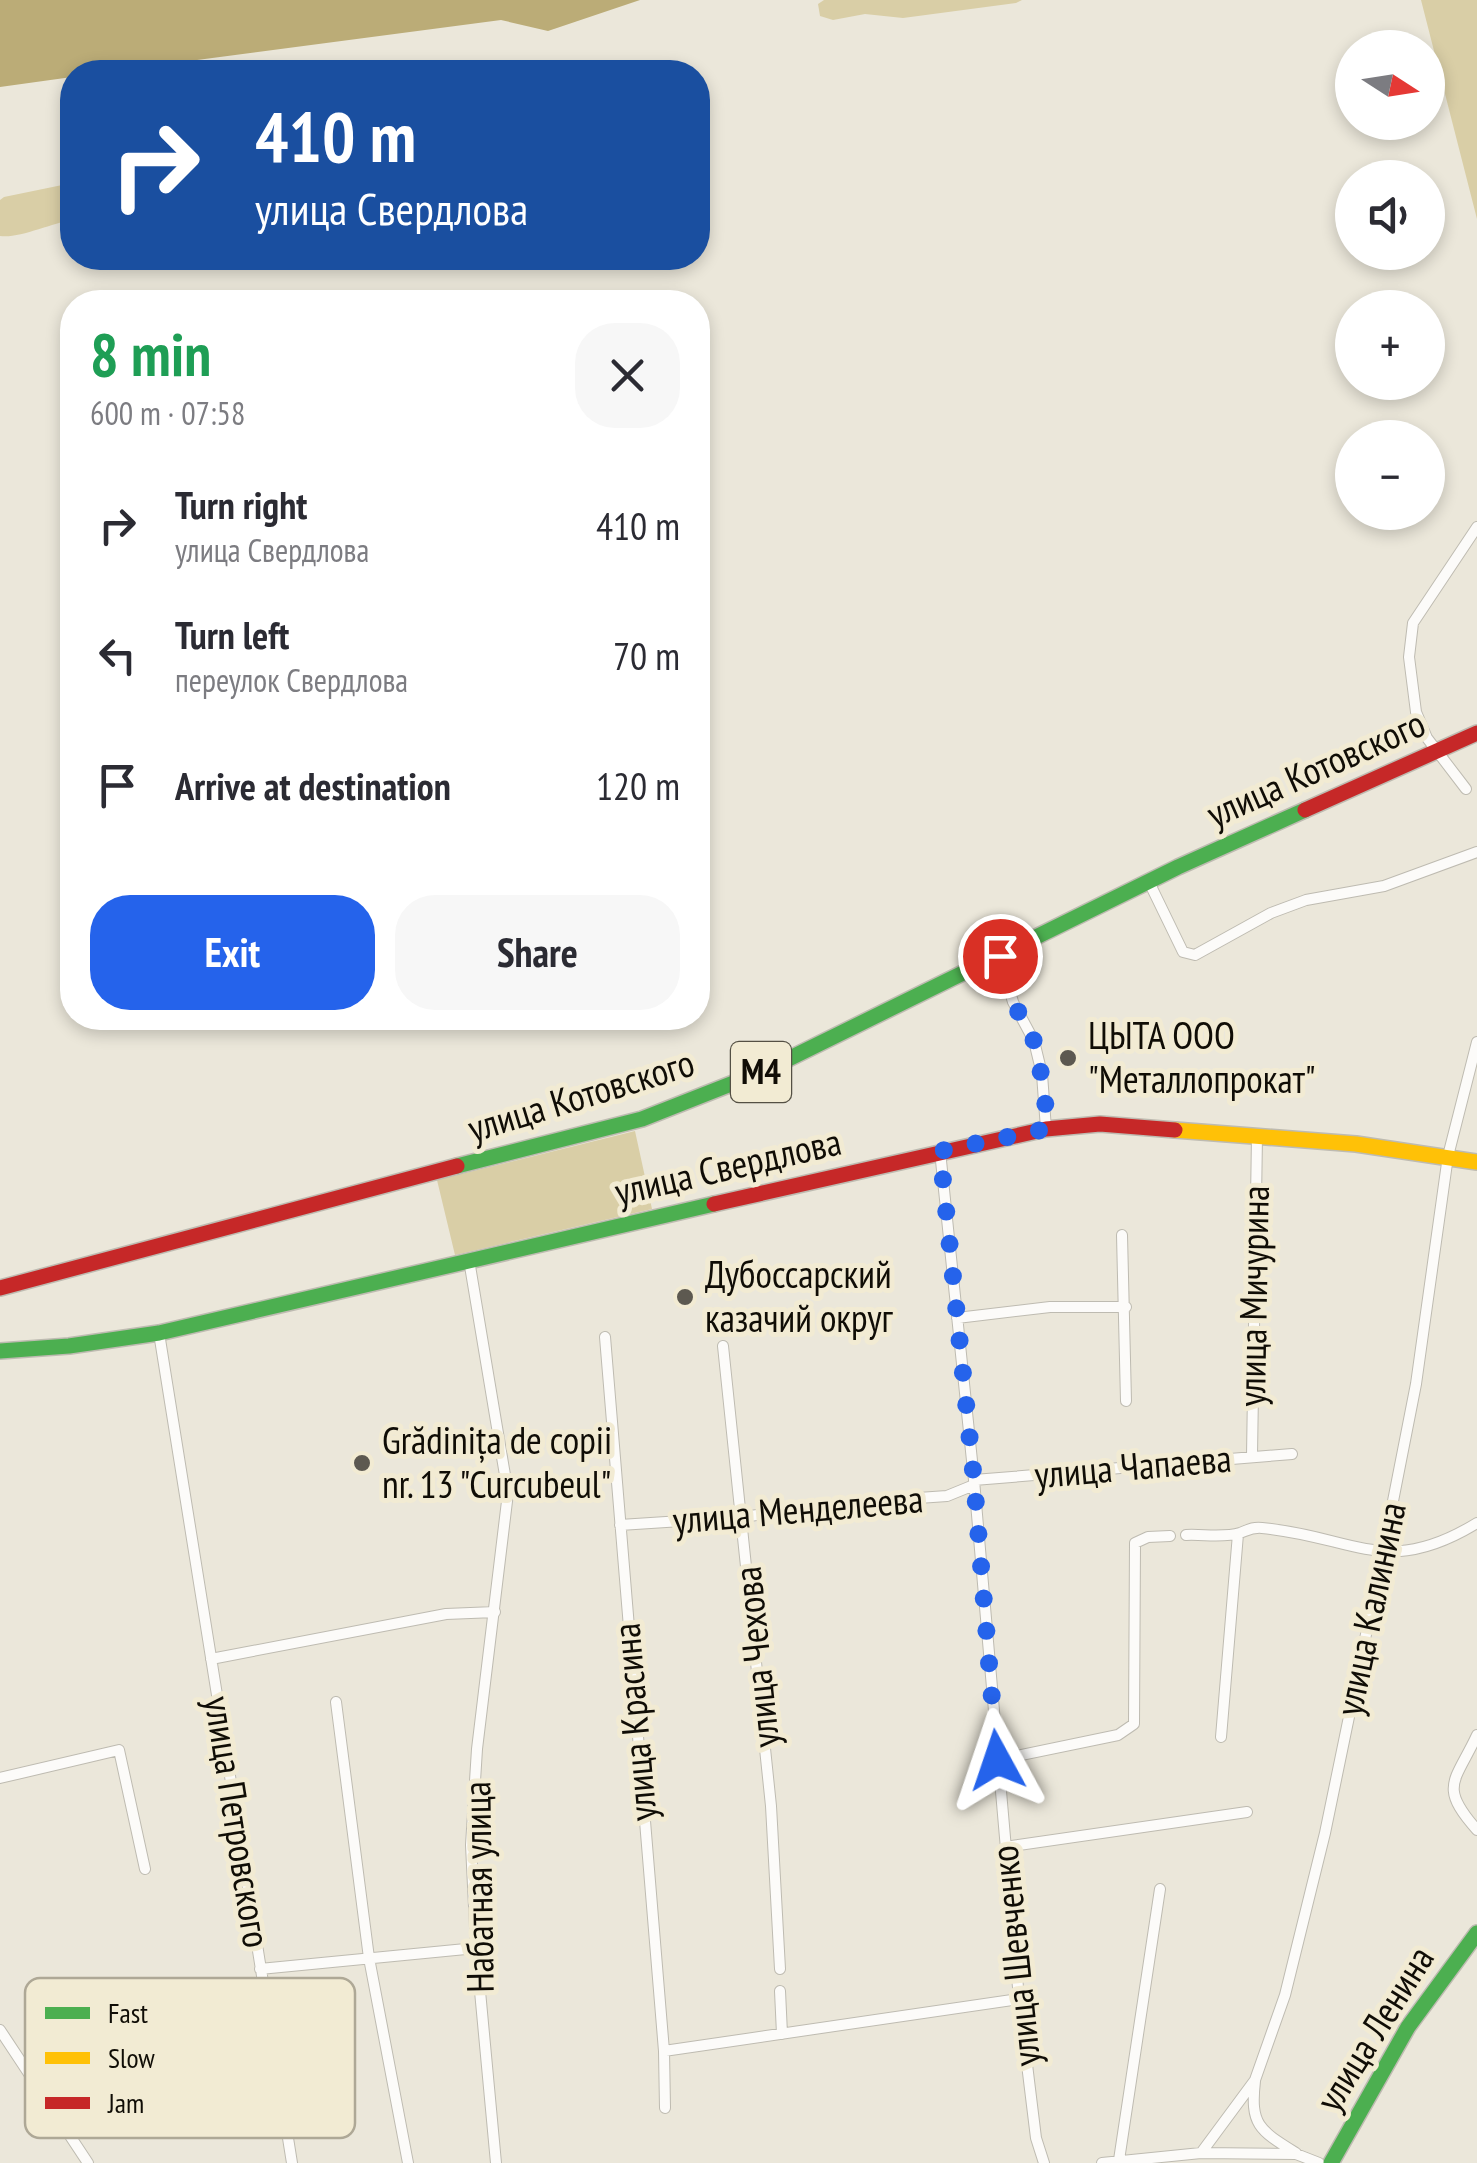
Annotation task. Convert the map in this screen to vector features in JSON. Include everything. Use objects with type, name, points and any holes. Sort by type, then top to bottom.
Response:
[{"type":"main road","name":"улица Котовского","points":[[0,1288],[642,1119],[764,1071],[1149,882],[1477,733]]},
{"type":"main road","name":"улица Свердлова","points":[[0,1351],[159,1333],[1046,1129],[1100,1124],[1258,1136],[1477,1162]]},
{"type":"main road","name":"улица Ленина","points":[[1331,2163],[1408,2027],[1477,1933]]},
{"type":"street","points":[[1466,789],[1437,751],[1416,712],[1409,657],[1413,623],[1477,527]]},
{"type":"street","points":[[1149,882],[1183,952],[1195,955],[1271,913],[1306,900],[1384,886],[1477,852]]},
{"type":"street","points":[[1000,956],[1013,1002],[1034,1041],[1045,1092],[1046,1129]]},
{"type":"street","name":"улица Калинина","points":[[1201,2153],[1255,2080],[1285,1995],[1325,1833],[1383,1552],[1416,1384],[1448,1156],[1477,1042]]},
{"type":"street","name":"улица Мичурина","points":[[1252,1456],[1258,1136]]},
{"type":"street","name":"улица Шевченко","points":[[940,1151],[974,1483],[1019,1998],[1036,2138],[1044,2163]]},
{"type":"street","points":[[1122,1235],[1126,1402]]},
{"type":"street","name":"Набатная улица","points":[[469,1260],[508,1492],[477,1750],[472,1830],[476,1948],[496,2163]]},
{"type":"street","points":[[957,1318],[1050,1307],[1126,1307]]},
{"type":"street","name":"улица Петровского","points":[[159,1333],[261,1978]]},
{"type":"street","name":"улица Красина","points":[[605,1337],[664,2051],[665,2108]]},
{"type":"street","name":"улица Чехова","points":[[723,1346],[772,1806],[780,1969]]},
{"type":"street","name":"улица Чапаева","points":[[974,1483],[1292,1454]]},
{"type":"street","name":"улица Менделеева","points":[[620,1525],[743,1518],[833,1504],[947,1496],[974,1483]]},
{"type":"street","points":[[1186,1535],[1238,1534],[1255,1527],[1383,1552],[1406,1552],[1436,1544],[1477,1523]]},
{"type":"street","points":[[1222,1738],[1238,1534]]},
{"type":"street","points":[[997,1760],[1118,1735],[1134,1724],[1135,1549],[1138,1540],[1170,1536]]},
{"type":"street","name":"улица Петровского","points":[[211,1660],[349,1630],[377,1629],[446,1614],[495,1612]]},
{"type":"street","points":[[336,1702],[369,1958],[408,2163]]},
{"type":"street","points":[[1477,1734],[1454,1782],[1452,1796],[1477,1830]]},
{"type":"street","points":[[0,1778],[118,1750],[145,1869]]},
{"type":"street","points":[[1004,1847],[1246,1812]]},
{"type":"street","points":[[1119,2160],[1160,1890]]},
{"type":"street","points":[[260,1969],[476,1948]]},
{"type":"street","points":[[780,1991],[782,2034]]},
{"type":"street","points":[[664,2051],[1019,1998]]},
{"type":"street","points":[[0,2030],[25,2068]]},
{"type":"street","points":[[1255,2080],[1254,2119],[1264,2133],[1296,2154],[1319,2163]]},
{"type":"street","points":[[71,2138],[88,2163]]},
{"type":"street","name":"улица Петровского","points":[[288,2138],[292,2163]]},
{"type":"street","points":[[1102,2163],[1201,2153],[1296,2154]]},
{"type":"shaded area","points":[[0,0],[640,0],[548,31],[501,20],[197,60],[60,60],[60,79],[0,87]]},
{"type":"shaded area","points":[[824,0],[1022,0],[903,18],[865,14],[833,20],[820,16],[818,4]]},
{"type":"shaded area","points":[[1421,0],[1477,0],[1477,219],[1445,94],[1445,30],[1429,30]]},
{"type":"shaded area","points":[[60,185],[60,223],[0,236],[0,200]]},
{"type":"shaded area","points":[[635,1131],[652,1209],[455,1255],[437,1180]]},
{"type":"traffic: fast","points":[[457,1166],[642,1119],[764,1071],[1178,867],[1305,810]]},
{"type":"traffic: fast","points":[[0,1351],[159,1333],[714,1204]]},
{"type":"traffic: fast","points":[[1331,2163],[1408,2027],[1477,1933]]},
{"type":"traffic: slow","points":[[1175,1130],[1356,1144],[1477,1162]]},
{"type":"traffic: jam","points":[[1305,810],[1477,733]]},
{"type":"traffic: jam","points":[[714,1204],[1046,1129],[1100,1124],[1175,1130]]},
{"type":"traffic: jam","points":[[0,1288],[457,1166]]},
{"type":"place","name":"ЦЫТА ООО \"Металлопрокат\"","points":[[1068,1058]]},
{"type":"place","name":"Дубоссарский казачий округ","points":[[685,1297]]},
{"type":"place","name":"Grădinița de copii nr. 13 \"Curcubeul\"","points":[[362,1463]]},
{"type":"route","points":[[997,1760],[974,1480],[940,1151],[1046,1129],[1045,1092],[1034,1041],[1013,1002],[1000,956]]}]
